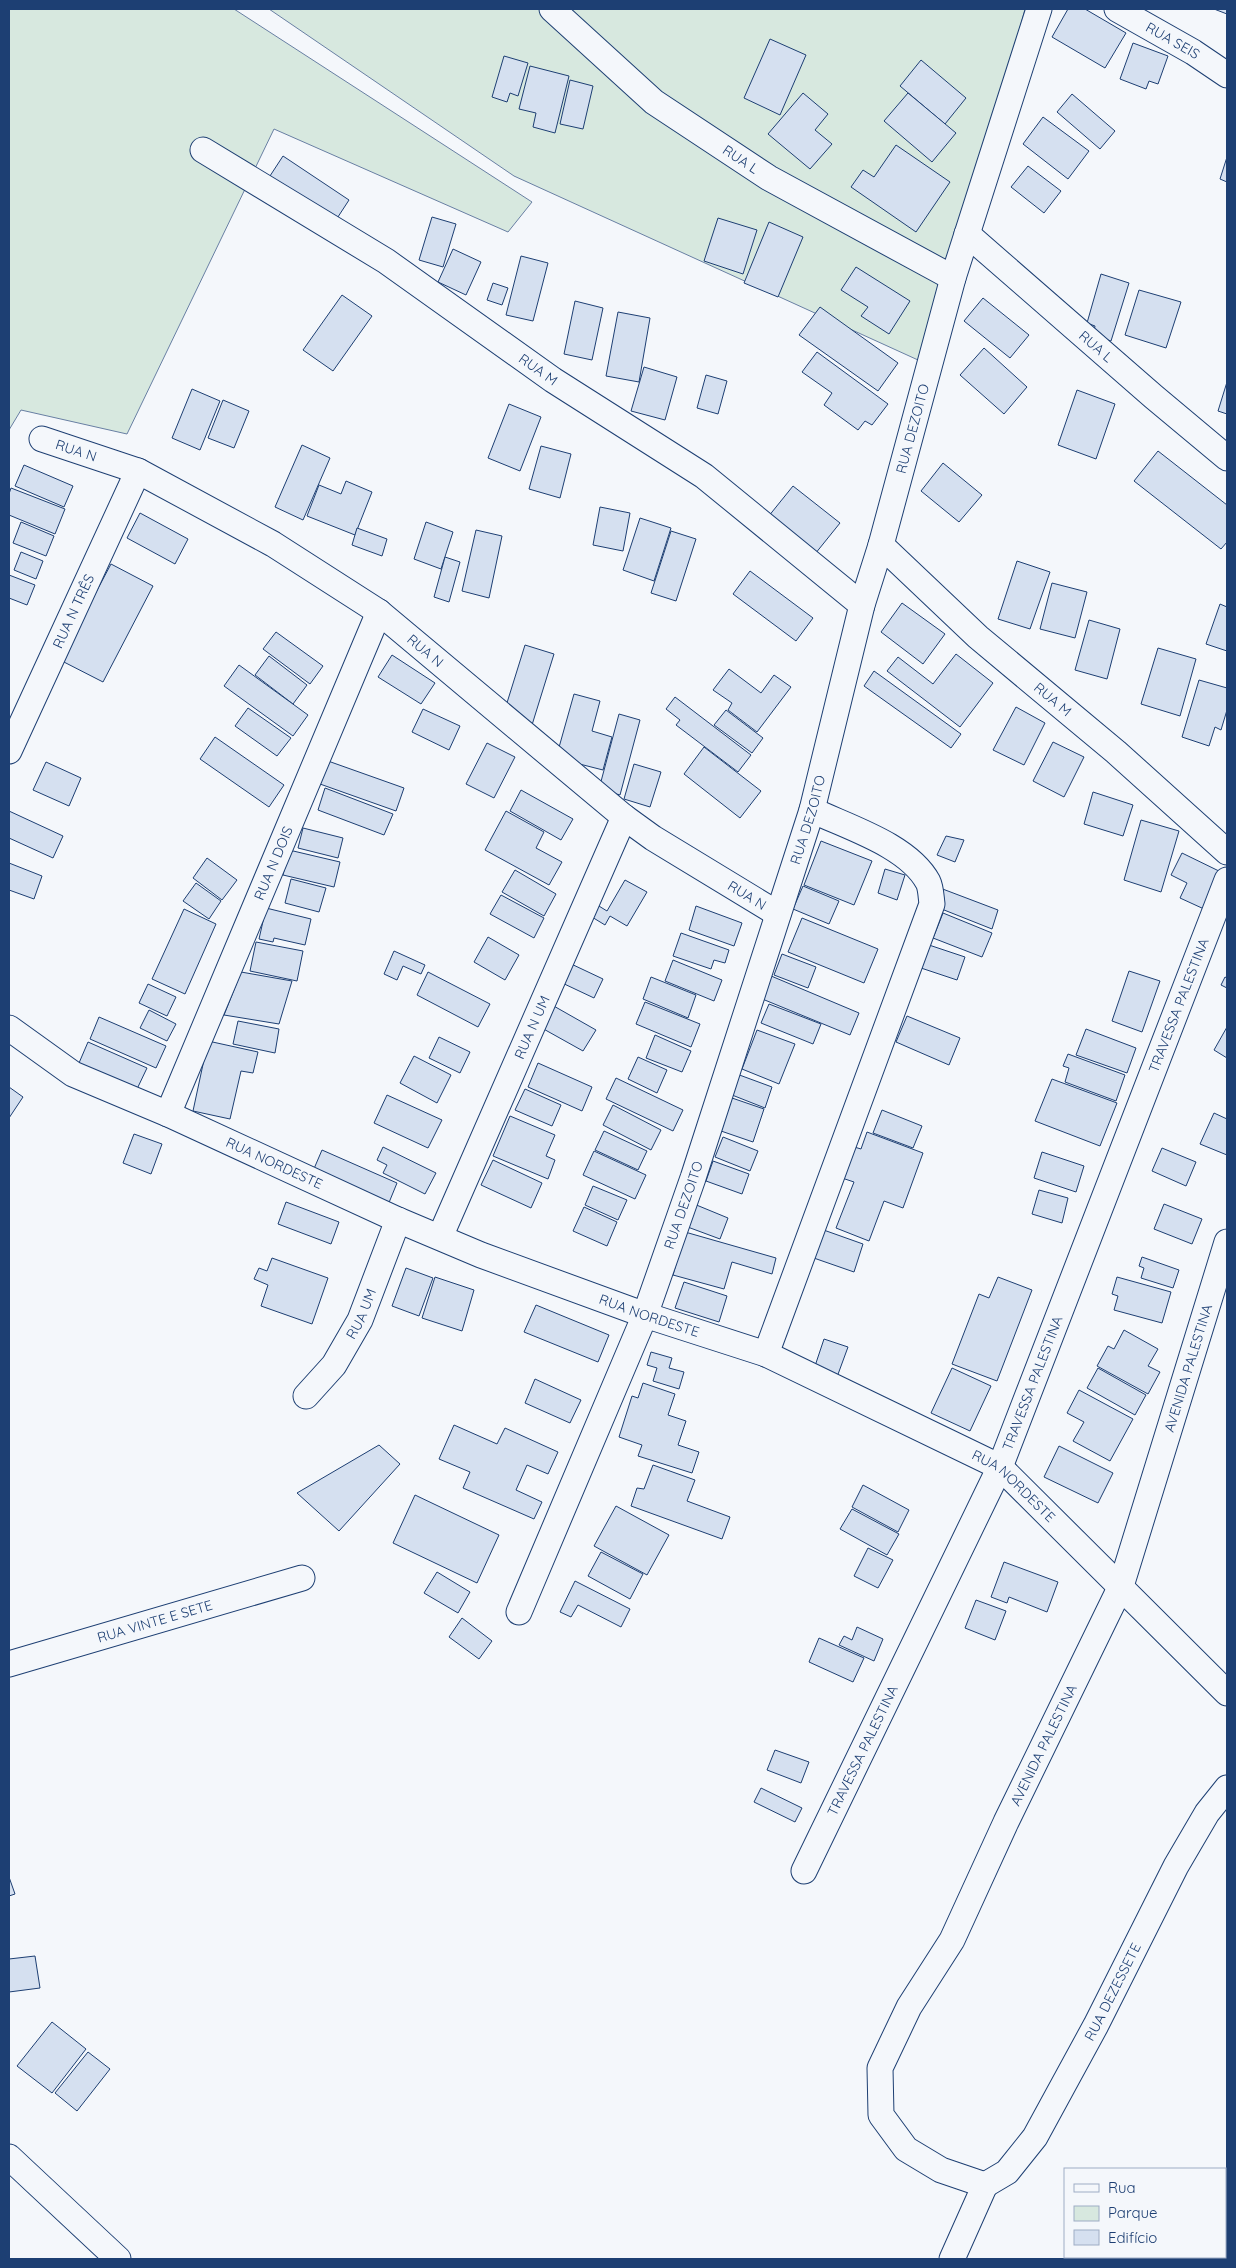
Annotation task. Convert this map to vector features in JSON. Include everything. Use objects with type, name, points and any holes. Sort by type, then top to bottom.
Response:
[{"type":"street","name":"RUA L","points":[[552,9],[663,107],[769,178],[953,278]]},
{"type":"street","name":"RUA DEZOITO","points":[[519,1612],[645,1315],[696,1168],[812,810],[862,605],[881,545],[953,278],[1039,9]]},
{"type":"street","name":"RUA SEIS","points":[[1117,9],[1193,52],[1227,75]]},
{"type":"street","name":"RUA M","points":[[202,150],[386,261],[553,380],[704,476],[862,605]]},
{"type":"street","name":"RUA L","points":[[967,234],[1154,398],[1227,458]]},
{"type":"street","name":"RUA N","points":[[42,438],[138,470],[274,544],[378,612],[624,817],[653,838],[778,914]]},
{"type":"street","name":"RUA N TRÊS","points":[[9,751],[138,470]]},
{"type":"street","name":"RUA M","points":[[881,545],[978,637],[1116,752],[1227,852]]},
{"type":"street","name":"RUA N DOIS","points":[[168,1114],[378,612]]},
{"type":"street","points":[[766,1354],[932,904],[929,883],[915,864],[893,848],[812,810]]},
{"type":"street","name":"RUA N UM","points":[[440,1237],[624,817]]},
{"type":"street","name":"TRAVESSA PALESTINA","points":[[804,1871],[1000,1467],[1227,880]]},
{"type":"street","name":"RUA NORDESTE","points":[[9,1028],[73,1074],[168,1114],[398,1220],[481,1254],[645,1315],[766,1354],[1000,1467],[1227,1693]]},
{"type":"street","name":"RUA UM","points":[[306,1396],[334,1365],[360,1320],[398,1220]]},
{"type":"street","name":"AVENIDA PALESTINA","points":[[985,2185],[941,2170],[906,2149],[881,2115],[880,2068],[908,2007],[952,1940],[1006,1822],[1120,1586],[1227,1242]]},
{"type":"street","name":"RUA VINTE E SETE","points":[[9,1664],[302,1578]]},
{"type":"street","name":"RUA DEZESSETE","points":[[985,2185],[1007,2172],[1034,2137],[1096,2025],[1176,1866],[1207,1813],[1227,1788]]},
{"type":"street","points":[[9,2157],[118,2259]]},
{"type":"street","points":[[952,2259],[985,2185]]},
{"type":"green space","points":[[9,9],[234,9],[532,202],[508,232],[274,129],[127,434],[21,410],[9,430]]},
{"type":"green space","points":[[269,9],[1025,9],[929,365],[514,176]]},
{"type":"building","points":[[1068,9],[1085,9],[1126,33],[1105,68],[1052,37]]},
{"type":"building","points":[[1214,9],[1227,9],[1227,14]]},
{"type":"building","points":[[770,39],[806,55],[780,115],[744,98]]},
{"type":"building","points":[[1133,43],[1168,56],[1158,84],[1149,81],[1146,89],[1120,79]]},
{"type":"building","points":[[504,56],[528,63],[518,96],[510,93],[507,102],[492,97]]},
{"type":"building","points":[[921,60],[966,98],[945,124],[900,86]]},
{"type":"building","points":[[530,66],[569,76],[555,133],[533,127],[536,113],[519,109]]},
{"type":"building","points":[[570,80],[593,86],[583,129],[560,124]]},
{"type":"building","points":[[803,93],[828,114],[815,130],[832,144],[810,169],[768,134]]},
{"type":"building","points":[[908,93],[956,133],[932,162],[884,121]]},
{"type":"building","points":[[1072,94],[1115,131],[1100,149],[1057,112]]},
{"type":"building","points":[[1043,117],[1089,151],[1068,179],[1023,144]]},
{"type":"building","points":[[896,145],[950,182],[916,232],[851,187],[863,170],[874,177]]},
{"type":"building","points":[[283,156],[349,200],[334,223],[268,179]]},
{"type":"building","points":[[1227,157],[1227,182],[1220,179]]},
{"type":"building","points":[[1028,166],[1061,191],[1044,213],[1011,187]]},
{"type":"building","points":[[432,217],[456,224],[443,267],[419,260]]},
{"type":"building","points":[[718,218],[757,230],[743,274],[704,261]]},
{"type":"building","points":[[769,222],[803,237],[778,297],[744,283]]},
{"type":"building","points":[[453,249],[481,262],[466,295],[438,282]]},
{"type":"building","points":[[521,256],[548,263],[533,321],[506,315]]},
{"type":"building","points":[[856,267],[910,301],[889,334],[861,316],[868,307],[841,290]]},
{"type":"building","points":[[1101,274],[1129,283],[1111,341],[1093,336],[1095,326],[1087,323]]},
{"type":"building","points":[[493,283],[508,288],[502,305],[487,300]]},
{"type":"building","points":[[1139,290],[1181,302],[1166,348],[1125,335]]},
{"type":"building","points":[[342,295],[372,316],[333,371],[303,350]]},
{"type":"building","points":[[983,298],[1029,335],[1010,358],[964,321]]},
{"type":"building","points":[[575,301],[603,308],[592,360],[564,354]]},
{"type":"building","points":[[820,307],[898,363],[878,391],[799,335]]},
{"type":"building","points":[[618,312],[650,318],[639,382],[606,376]]},
{"type":"building","points":[[984,348],[1027,387],[1004,414],[960,375]]},
{"type":"building","points":[[817,352],[888,404],[872,425],[865,421],[858,430],[824,405],[832,393],[802,372]]},
{"type":"building","points":[[644,367],[677,377],[665,420],[631,411]]},
{"type":"building","points":[[706,375],[727,381],[718,414],[697,408]]},
{"type":"building","points":[[1227,382],[1227,414],[1218,411]]},
{"type":"building","points":[[192,389],[220,401],[200,450],[172,438]]},
{"type":"building","points":[[1077,390],[1115,404],[1096,459],[1058,445]]},
{"type":"building","points":[[223,400],[249,411],[234,448],[208,438]]},
{"type":"building","points":[[509,404],[541,417],[520,471],[488,458]]},
{"type":"building","points":[[302,445],[330,458],[303,520],[275,507]]},
{"type":"building","points":[[541,446],[571,454],[560,498],[529,489]]},
{"type":"building","points":[[1158,451],[1227,505],[1227,542],[1221,549],[1134,481]]},
{"type":"building","points":[[943,463],[982,495],[959,522],[921,491]]},
{"type":"building","points":[[24,465],[73,486],[64,507],[15,486]]},
{"type":"building","points":[[346,481],[372,492],[355,535],[307,516],[319,485],[341,494]]},
{"type":"building","points":[[793,486],[840,523],[815,554],[768,517]]},
{"type":"building","points":[[11,488],[65,509],[55,534],[9,515],[9,494]]},
{"type":"building","points":[[600,507],[630,513],[623,551],[593,545]]},
{"type":"building","points":[[140,513],[188,539],[175,564],[127,538]]},
{"type":"building","points":[[640,518],[671,528],[654,581],[623,570]]},
{"type":"building","points":[[21,522],[54,536],[46,556],[13,543]]},
{"type":"building","points":[[426,522],[453,532],[441,569],[414,559]]},
{"type":"building","points":[[357,528],[387,539],[382,556],[352,545]]},
{"type":"building","points":[[476,530],[502,536],[489,598],[462,591]]},
{"type":"building","points":[[671,531],[696,539],[676,601],[651,593]]},
{"type":"building","points":[[21,552],[43,561],[36,579],[14,570]]},
{"type":"building","points":[[445,557],[460,562],[449,602],[434,597]]},
{"type":"building","points":[[1017,561],[1050,572],[1030,629],[998,619]]},
{"type":"building","points":[[111,564],[153,586],[103,682],[60,660]]},
{"type":"building","points":[[750,571],[813,618],[796,641],[733,594]]},
{"type":"building","points":[[9,575],[35,585],[27,605],[9,598]]},
{"type":"building","points":[[1052,583],[1087,592],[1075,638],[1040,629]]},
{"type":"building","points":[[902,603],[945,634],[923,664],[881,632]]},
{"type":"building","points":[[1220,604],[1227,607],[1227,651],[1206,644]]},
{"type":"building","points":[[1089,620],[1120,629],[1107,679],[1075,670]]},
{"type":"building","points":[[276,632],[323,666],[310,684],[263,649]]},
{"type":"building","points":[[525,645],[554,654],[532,725],[506,706]]},
{"type":"building","points":[[1158,648],[1196,659],[1180,716],[1141,704]]},
{"type":"building","points":[[956,654],[993,683],[960,727],[887,671],[898,657],[933,684]]},
{"type":"building","points":[[392,655],[435,683],[421,704],[378,677]]},
{"type":"building","points":[[269,656],[307,685],[293,704],[255,675]]},
{"type":"building","points":[[239,665],[308,715],[293,736],[224,686]]},
{"type":"building","points":[[729,669],[761,693],[774,675],[791,687],[757,732],[728,710],[732,703],[713,690]]},
{"type":"building","points":[[874,671],[961,734],[951,748],[864,686]]},
{"type":"building","points":[[1199,680],[1227,688],[1227,710],[1221,730],[1215,727],[1209,746],[1182,737]]},
{"type":"building","points":[[574,694],[600,701],[592,731],[612,737],[603,770],[556,758]]},
{"type":"building","points":[[675,697],[751,755],[738,772],[676,725],[680,720],[666,709]]},
{"type":"building","points":[[1016,707],[1045,723],[1024,765],[993,750]]},
{"type":"building","points":[[248,708],[291,738],[277,756],[235,726]]},
{"type":"building","points":[[423,709],[460,726],[449,750],[412,732]]},
{"type":"building","points":[[726,710],[763,738],[752,753],[714,725]]},
{"type":"building","points":[[619,714],[640,720],[620,795],[599,789]]},
{"type":"building","points":[[215,737],[284,785],[269,807],[200,759]]},
{"type":"building","points":[[1053,742],[1084,757],[1064,797],[1033,781]]},
{"type":"building","points":[[487,743],[515,757],[494,798],[466,784]]},
{"type":"building","points":[[704,747],[761,791],[740,818],[684,774]]},
{"type":"building","points":[[328,761],[404,788],[396,811],[320,784]]},
{"type":"building","points":[[46,762],[81,778],[69,806],[33,790]]},
{"type":"building","points":[[634,764],[661,772],[650,807],[624,799]]},
{"type":"building","points":[[325,788],[393,814],[384,835],[318,810]]},
{"type":"building","points":[[521,790],[573,819],[561,840],[510,811]]},
{"type":"building","points":[[1093,792],[1133,805],[1123,836],[1084,824]]},
{"type":"building","points":[[9,811],[63,836],[53,858],[9,838]]},
{"type":"building","points":[[506,811],[544,832],[536,848],[562,862],[549,885],[485,850]]},
{"type":"building","points":[[1141,820],[1179,831],[1161,892],[1124,880]]},
{"type":"building","points":[[303,828],[343,838],[338,858],[298,848]]},
{"type":"building","points":[[946,836],[964,840],[955,862],[937,855]]},
{"type":"building","points":[[821,841],[872,861],[854,905],[804,885]]},
{"type":"building","points":[[289,850],[340,862],[334,887],[283,875]]},
{"type":"building","points":[[1182,853],[1223,873],[1204,909],[1180,898],[1187,883],[1171,875]]},
{"type":"building","points":[[207,858],[237,880],[222,900],[193,878]]},
{"type":"building","points":[[9,863],[42,876],[34,899],[9,890]]},
{"type":"building","points":[[885,869],[905,875],[897,900],[878,893]]},
{"type":"building","points":[[515,870],[556,894],[544,916],[502,892]]},
{"type":"building","points":[[291,879],[326,888],[319,912],[285,903]]},
{"type":"building","points":[[625,880],[647,892],[627,926],[610,916],[605,925],[587,914],[594,903],[607,911]]},
{"type":"building","points":[[196,883],[221,901],[209,919],[183,901]]},
{"type":"building","points":[[803,886],[839,901],[829,924],[793,909]]},
{"type":"building","points":[[940,888],[998,910],[992,929],[934,906]]},
{"type":"building","points":[[501,895],[544,918],[534,938],[490,914]]},
{"type":"building","points":[[696,906],[742,923],[734,946],[689,930]]},
{"type":"building","points":[[266,908],[311,919],[305,945],[274,938],[273,942],[259,939]]},
{"type":"building","points":[[184,909],[216,924],[185,994],[152,979]]},
{"type":"building","points":[[943,913],[992,933],[982,957],[933,938]]},
{"type":"building","points":[[802,918],[878,949],[864,983],[788,952]]},
{"type":"building","points":[[681,933],[729,950],[725,963],[714,960],[711,969],[673,956]]},
{"type":"building","points":[[488,937],[519,955],[505,980],[474,962]]},
{"type":"building","points":[[256,942],[303,951],[297,981],[250,971]]},
{"type":"building","points":[[926,944],[965,957],[957,980],[918,967]]},
{"type":"building","points":[[394,951],[425,965],[421,974],[403,966],[397,980],[384,974]]},
{"type":"building","points":[[782,954],[816,967],[808,988],[774,975]]},
{"type":"building","points":[[673,960],[722,980],[714,1001],[665,981]]},
{"type":"building","points":[[567,962],[603,979],[594,998],[558,981]]},
{"type":"building","points":[[1129,971],[1160,981],[1142,1032],[1112,1021]]},
{"type":"building","points":[[241,972],[292,981],[279,1024],[224,1015]]},
{"type":"building","points":[[428,972],[490,1004],[478,1027],[417,995]]},
{"type":"building","points":[[764,973],[859,1013],[850,1035],[755,996]]},
{"type":"building","points":[[651,977],[696,995],[688,1018],[643,999]]},
{"type":"building","points":[[1225,977],[1227,978],[1227,988],[1221,985]]},
{"type":"building","points":[[148,984],[176,997],[167,1016],[139,1003]]},
{"type":"building","points":[[645,1002],[700,1024],[691,1047],[636,1024]]},
{"type":"building","points":[[769,1004],[821,1024],[813,1044],[761,1023]]},
{"type":"building","points":[[552,1005],[596,1030],[583,1051],[540,1027]]},
{"type":"building","points":[[149,1010],[176,1024],[167,1041],[140,1028]]},
{"type":"building","points":[[907,1016],[960,1038],[949,1065],[896,1042]]},
{"type":"building","points":[[99,1017],[166,1046],[156,1068],[90,1039]]},
{"type":"building","points":[[238,1021],[279,1029],[275,1053],[233,1044]]},
{"type":"building","points":[[1227,1027],[1227,1058],[1214,1050]]},
{"type":"building","points":[[1086,1029],[1136,1048],[1127,1073],[1076,1055]]},
{"type":"building","points":[[757,1030],[795,1044],[779,1084],[742,1069]]},
{"type":"building","points":[[655,1035],[691,1051],[682,1072],[646,1058]]},
{"type":"building","points":[[439,1037],[470,1052],[460,1073],[429,1058]]},
{"type":"building","points":[[208,1041],[258,1052],[253,1073],[241,1071],[230,1119],[193,1111]]},
{"type":"building","points":[[88,1042],[147,1068],[137,1089],[79,1063]]},
{"type":"building","points":[[1068,1054],[1125,1075],[1116,1101],[1065,1082],[1069,1068],[1063,1066]]},
{"type":"building","points":[[414,1056],[451,1075],[437,1103],[400,1083]]},
{"type":"building","points":[[638,1057],[667,1070],[657,1093],[628,1079]]},
{"type":"building","points":[[538,1063],[592,1087],[582,1111],[528,1087]]},
{"type":"building","points":[[734,1073],[772,1087],[765,1108],[727,1093]]},
{"type":"building","points":[[616,1078],[683,1110],[673,1131],[606,1099]]},
{"type":"building","points":[[1052,1079],[1117,1103],[1100,1146],[1035,1121]]},
{"type":"building","points":[[9,1087],[23,1097],[9,1118]]},
{"type":"building","points":[[525,1089],[561,1105],[552,1126],[515,1110]]},
{"type":"building","points":[[387,1095],[442,1120],[428,1148],[374,1123]]},
{"type":"building","points":[[732,1098],[764,1109],[753,1142],[721,1131]]},
{"type":"building","points":[[613,1105],[661,1130],[651,1150],[603,1125]]},
{"type":"building","points":[[882,1110],[922,1126],[913,1148],[873,1133]]},
{"type":"building","points":[[1214,1113],[1227,1119],[1227,1155],[1200,1144]]},
{"type":"building","points":[[510,1116],[555,1135],[546,1156],[555,1160],[548,1179],[493,1156]]},
{"type":"building","points":[[604,1131],[647,1151],[638,1170],[595,1150]]},
{"type":"building","points":[[867,1132],[923,1153],[903,1208],[884,1201],[869,1241],[836,1228],[854,1182],[839,1177],[851,1146],[861,1149]]},
{"type":"building","points":[[134,1134],[162,1144],[151,1174],[123,1163]]},
{"type":"building","points":[[723,1137],[758,1151],[750,1171],[715,1157]]},
{"type":"building","points":[[383,1147],[436,1173],[425,1194],[383,1173],[387,1165],[377,1160]]},
{"type":"building","points":[[1162,1148],[1196,1162],[1186,1186],[1152,1171]]},
{"type":"building","points":[[322,1150],[397,1183],[388,1205],[313,1171]]},
{"type":"building","points":[[594,1151],[646,1175],[635,1199],[583,1175]]},
{"type":"building","points":[[1042,1152],[1084,1166],[1076,1192],[1034,1178]]},
{"type":"building","points":[[493,1160],[542,1183],[531,1208],[481,1185]]},
{"type":"building","points":[[713,1161],[749,1174],[742,1194],[706,1181]]},
{"type":"building","points":[[593,1186],[627,1200],[618,1220],[585,1205]]},
{"type":"building","points":[[1039,1190],[1068,1198],[1062,1223],[1032,1214]]},
{"type":"building","points":[[286,1202],[339,1222],[331,1244],[278,1224]]},
{"type":"building","points":[[694,1204],[728,1218],[720,1239],[685,1226]]},
{"type":"building","points":[[1164,1204],[1202,1219],[1192,1244],[1154,1229]]},
{"type":"building","points":[[584,1207],[617,1222],[607,1246],[573,1231]]},
{"type":"building","points":[[818,1228],[863,1244],[854,1272],[808,1256]]},
{"type":"building","points":[[685,1232],[776,1258],[772,1274],[732,1262],[724,1289],[673,1275]]},
{"type":"building","points":[[1142,1257],[1179,1270],[1173,1288],[1141,1278],[1144,1268],[1139,1266]]},
{"type":"building","points":[[272,1258],[328,1278],[312,1324],[261,1306],[268,1285],[254,1279],[259,1268],[267,1271]]},
{"type":"building","points":[[406,1268],[433,1278],[419,1316],[392,1306]]},
{"type":"building","points":[[435,1277],[474,1290],[462,1331],[422,1318]]},
{"type":"building","points":[[998,1277],[1032,1290],[997,1381],[952,1364],[979,1294],[989,1298]]},
{"type":"building","points":[[1117,1277],[1171,1292],[1162,1323],[1114,1310],[1118,1296],[1112,1294]]},
{"type":"building","points":[[684,1282],[727,1296],[719,1322],[675,1308]]},
{"type":"building","points":[[536,1305],[609,1335],[598,1362],[524,1332]]},
{"type":"building","points":[[1124,1330],[1158,1349],[1148,1366],[1160,1372],[1148,1394],[1097,1366],[1108,1346],[1114,1349]]},
{"type":"building","points":[[824,1339],[848,1347],[837,1377],[814,1369]]},
{"type":"building","points":[[651,1352],[672,1358],[669,1368],[684,1372],[679,1389],[653,1381],[657,1368],[647,1365]]},
{"type":"building","points":[[952,1368],[991,1386],[970,1431],[931,1413]]},
{"type":"building","points":[[1098,1368],[1146,1395],[1135,1415],[1087,1388]]},
{"type":"building","points":[[535,1379],[581,1400],[570,1423],[525,1403]]},
{"type":"building","points":[[643,1383],[675,1394],[668,1415],[686,1421],[678,1445],[699,1452],[692,1473],[638,1456],[642,1445],[619,1437],[632,1396],[638,1398]]},
{"type":"building","points":[[1079,1390],[1133,1419],[1110,1461],[1073,1441],[1084,1422],[1067,1413]]},
{"type":"building","points":[[454,1425],[497,1444],[505,1428],[558,1452],[548,1474],[527,1465],[516,1490],[542,1502],[534,1519],[463,1488],[470,1472],[439,1459]]},
{"type":"building","points":[[379,1445],[400,1464],[339,1531],[297,1493]]},
{"type":"building","points":[[1059,1446],[1113,1473],[1098,1503],[1044,1477]]},
{"type":"building","points":[[653,1465],[695,1480],[687,1501],[730,1517],[722,1539],[631,1506],[637,1488],[644,1489]]},
{"type":"building","points":[[863,1485],[909,1510],[898,1532],[852,1507]]},
{"type":"building","points":[[415,1495],[499,1535],[477,1583],[393,1543]]},
{"type":"building","points":[[616,1506],[669,1535],[647,1575],[594,1546]]},
{"type":"building","points":[[852,1509],[899,1534],[887,1555],[840,1529]]},
{"type":"building","points":[[868,1548],[893,1560],[878,1588],[854,1576]]},
{"type":"building","points":[[601,1552],[643,1574],[630,1599],[588,1576]]},
{"type":"building","points":[[1004,1562],[1058,1582],[1047,1612],[1009,1597],[1007,1603],[991,1597]]},
{"type":"building","points":[[437,1572],[470,1592],[458,1613],[424,1593]]},
{"type":"building","points":[[575,1581],[630,1609],[621,1627],[578,1605],[571,1617],[560,1612]]},
{"type":"building","points":[[976,1600],[1006,1611],[995,1640],[965,1628]]},
{"type":"building","points":[[462,1618],[492,1641],[479,1659],[449,1637]]},
{"type":"building","points":[[857,1627],[883,1639],[874,1661],[839,1645],[844,1636],[852,1640]]},
{"type":"building","points":[[819,1638],[864,1658],[853,1682],[809,1662]]},
{"type":"building","points":[[775,1750],[809,1762],[801,1783],[767,1770]]},
{"type":"building","points":[[761,1788],[802,1808],[795,1822],[754,1802]]},
{"type":"building","points":[[9,1877],[15,1894],[9,1896]]},
{"type":"building","points":[[35,1956],[40,1988],[9,1992],[9,1959]]},
{"type":"building","points":[[52,2022],[86,2049],[52,2093],[17,2066]]},
{"type":"building","points":[[88,2052],[110,2069],[77,2111],[55,2093]]}]
